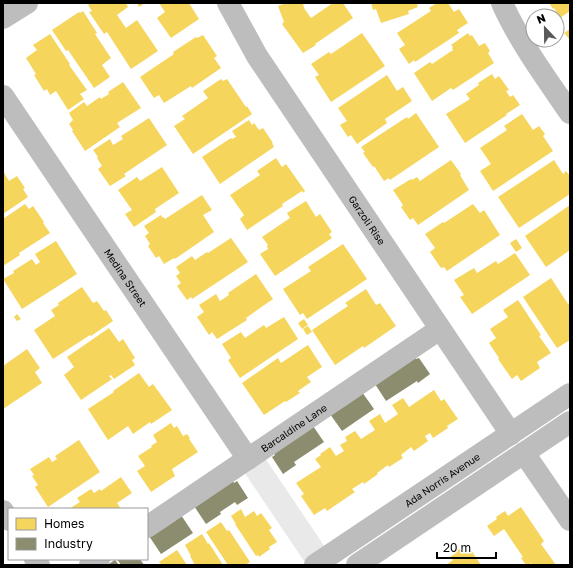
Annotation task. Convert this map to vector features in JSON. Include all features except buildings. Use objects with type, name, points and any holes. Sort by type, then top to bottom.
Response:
[{"type":"street","points":[[3,18],[27,3]]},
{"type":"street","name":"Garzoli Rise","points":[[228,3],[257,56],[511,434]]},
{"type":"street","points":[[502,3],[521,40],[570,113]]},
{"type":"street","name":"Medina Street","points":[[3,96],[248,459]]},
{"type":"street","name":"Barcaldine Lane","points":[[148,526],[440,329]]},
{"type":"street","name":"Ada Norris Avenue","points":[[321,563],[570,394]]},
{"type":"street","points":[[357,565],[570,422]]},
{"type":"street","points":[[524,453],[570,520]]},
{"type":"shaded area","points":[[263,455],[327,550],[306,564],[242,469]]}]
